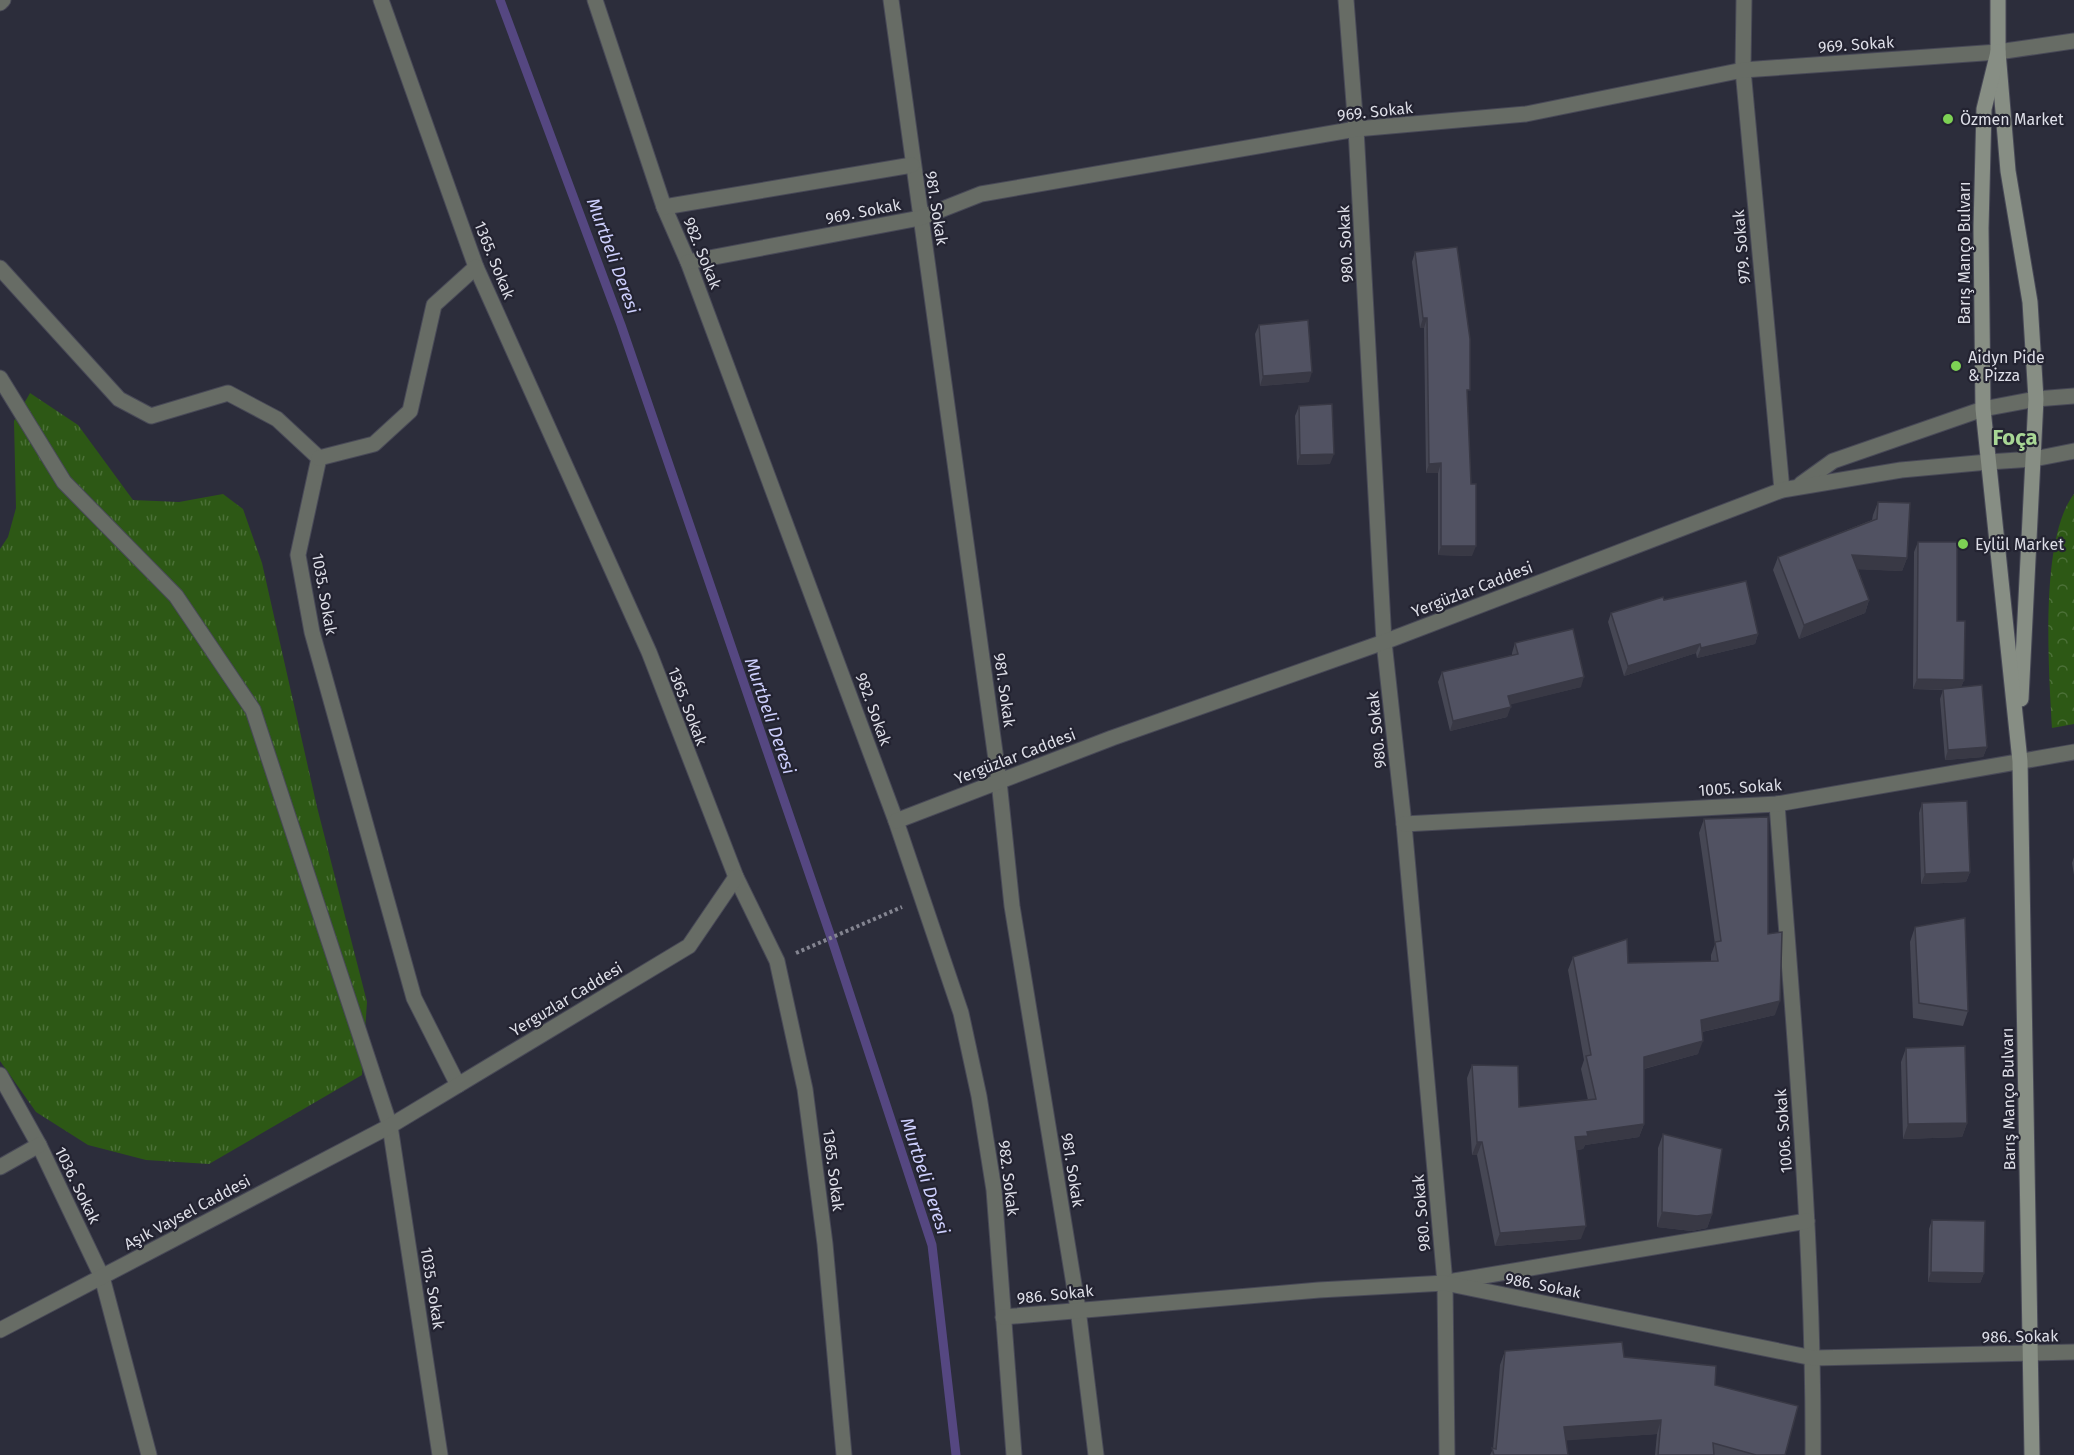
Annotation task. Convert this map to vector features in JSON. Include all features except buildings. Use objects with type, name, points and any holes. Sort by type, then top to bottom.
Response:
[{"type":"main road","name":"Barış Manço Bulvarı","points":[[1998,0],[1998,52],[2008,171],[2030,302],[2036,399],[2019,742]]},
{"type":"main road","name":"Barış Manço Bulvarı","points":[[1998,52],[1984,109],[1981,228],[1983,409],[2020,761],[2032,1455]]},
{"type":"street","name":"1365. Sokak","points":[[381,0],[476,267],[649,652],[736,877],[777,961],[805,1089],[825,1244],[844,1455]]},
{"type":"street","name":"982. Sokak","points":[[595,0],[664,207],[688,262],[896,821],[961,1013],[979,1095],[994,1190],[1014,1455]]},
{"type":"street","name":"981. Sokak","points":[[891,0],[999,781],[1012,906],[1078,1309],[1096,1455]]},
{"type":"street","name":"980. Sokak","points":[[1346,0],[1356,129],[1384,642],[1404,824],[1445,1283],[1447,1455]]},
{"type":"street","name":"979. Sokak","points":[[1744,0],[1743,70],[1782,490]]},
{"type":"street","name":"969. Sokak","points":[[688,262],[920,218],[981,194],[1356,129],[1526,114],[1743,70],[1998,52],[2074,41]]},
{"type":"street","points":[[664,207],[912,165]]},
{"type":"street","points":[[0,268],[119,399],[151,416],[228,393],[277,418],[319,458],[375,444],[410,411],[434,305],[476,267]]},
{"type":"street","name":"1035. Sokak","points":[[0,378],[64,482],[176,596],[253,710],[390,1126],[440,1455]]},
{"type":"street","points":[[1799,486],[1833,461],[1983,409],[2036,399],[2074,396]]},
{"type":"street","name":"Yergüzlar Caddesi","points":[[896,821],[999,781],[1384,642],[1782,490],[1901,470],[2034,459],[2074,451]]},
{"type":"street","name":"1035. Sokak","points":[[319,458],[298,555],[312,632],[414,998],[458,1085]]},
{"type":"street","name":"1005. Sokak","points":[[1404,824],[1777,804],[2074,752]]},
{"type":"street","name":"1006. Sokak","points":[[1777,804],[1807,1221],[1814,1358],[1814,1455]]},
{"type":"street","name":"Yerguzlar Caddesi","points":[[390,1126],[689,946],[736,877]]},
{"type":"street","name":"1036. Sokak","points":[[0,1075],[39,1145],[102,1277],[149,1455]]},
{"type":"street","name":"Aşık Vaysel Caddesi","points":[[0,1330],[390,1126]]},
{"type":"street","points":[[0,1167],[39,1145]]},
{"type":"street","points":[[1445,1283],[1807,1221]]},
{"type":"street","name":"986. Sokak","points":[[1003,1317],[1078,1309],[1445,1283],[1814,1358],[2074,1353]]},
{"type":"path","points":[[777,961],[922,898]]},
{"type":"green space","points":[[30,393],[78,425],[133,500],[179,502],[223,494],[243,509],[262,563],[317,807],[367,1002],[362,1075],[209,1164],[146,1160],[88,1145],[36,1112],[0,1061],[0,549],[8,537],[16,508],[14,421]]},
{"type":"green space","points":[[2074,494],[2074,724],[2052,728],[2048,641],[2051,573],[2055,542],[2063,515]]},
{"type":"waterway","name":"Murtbeli Deresi","points":[[500,0],[621,325],[832,940],[932,1245],[956,1455]]},
{"type":"place","name":"Özmen Market","points":[[1948,119]]},
{"type":"place","name":"Aidyn Pide & Pizza","points":[[1956,366]]},
{"type":"place","name":"Eylül Market","points":[[1963,544]]},
{"type":"district","name":"Foça","points":[[2015,437]]}]
